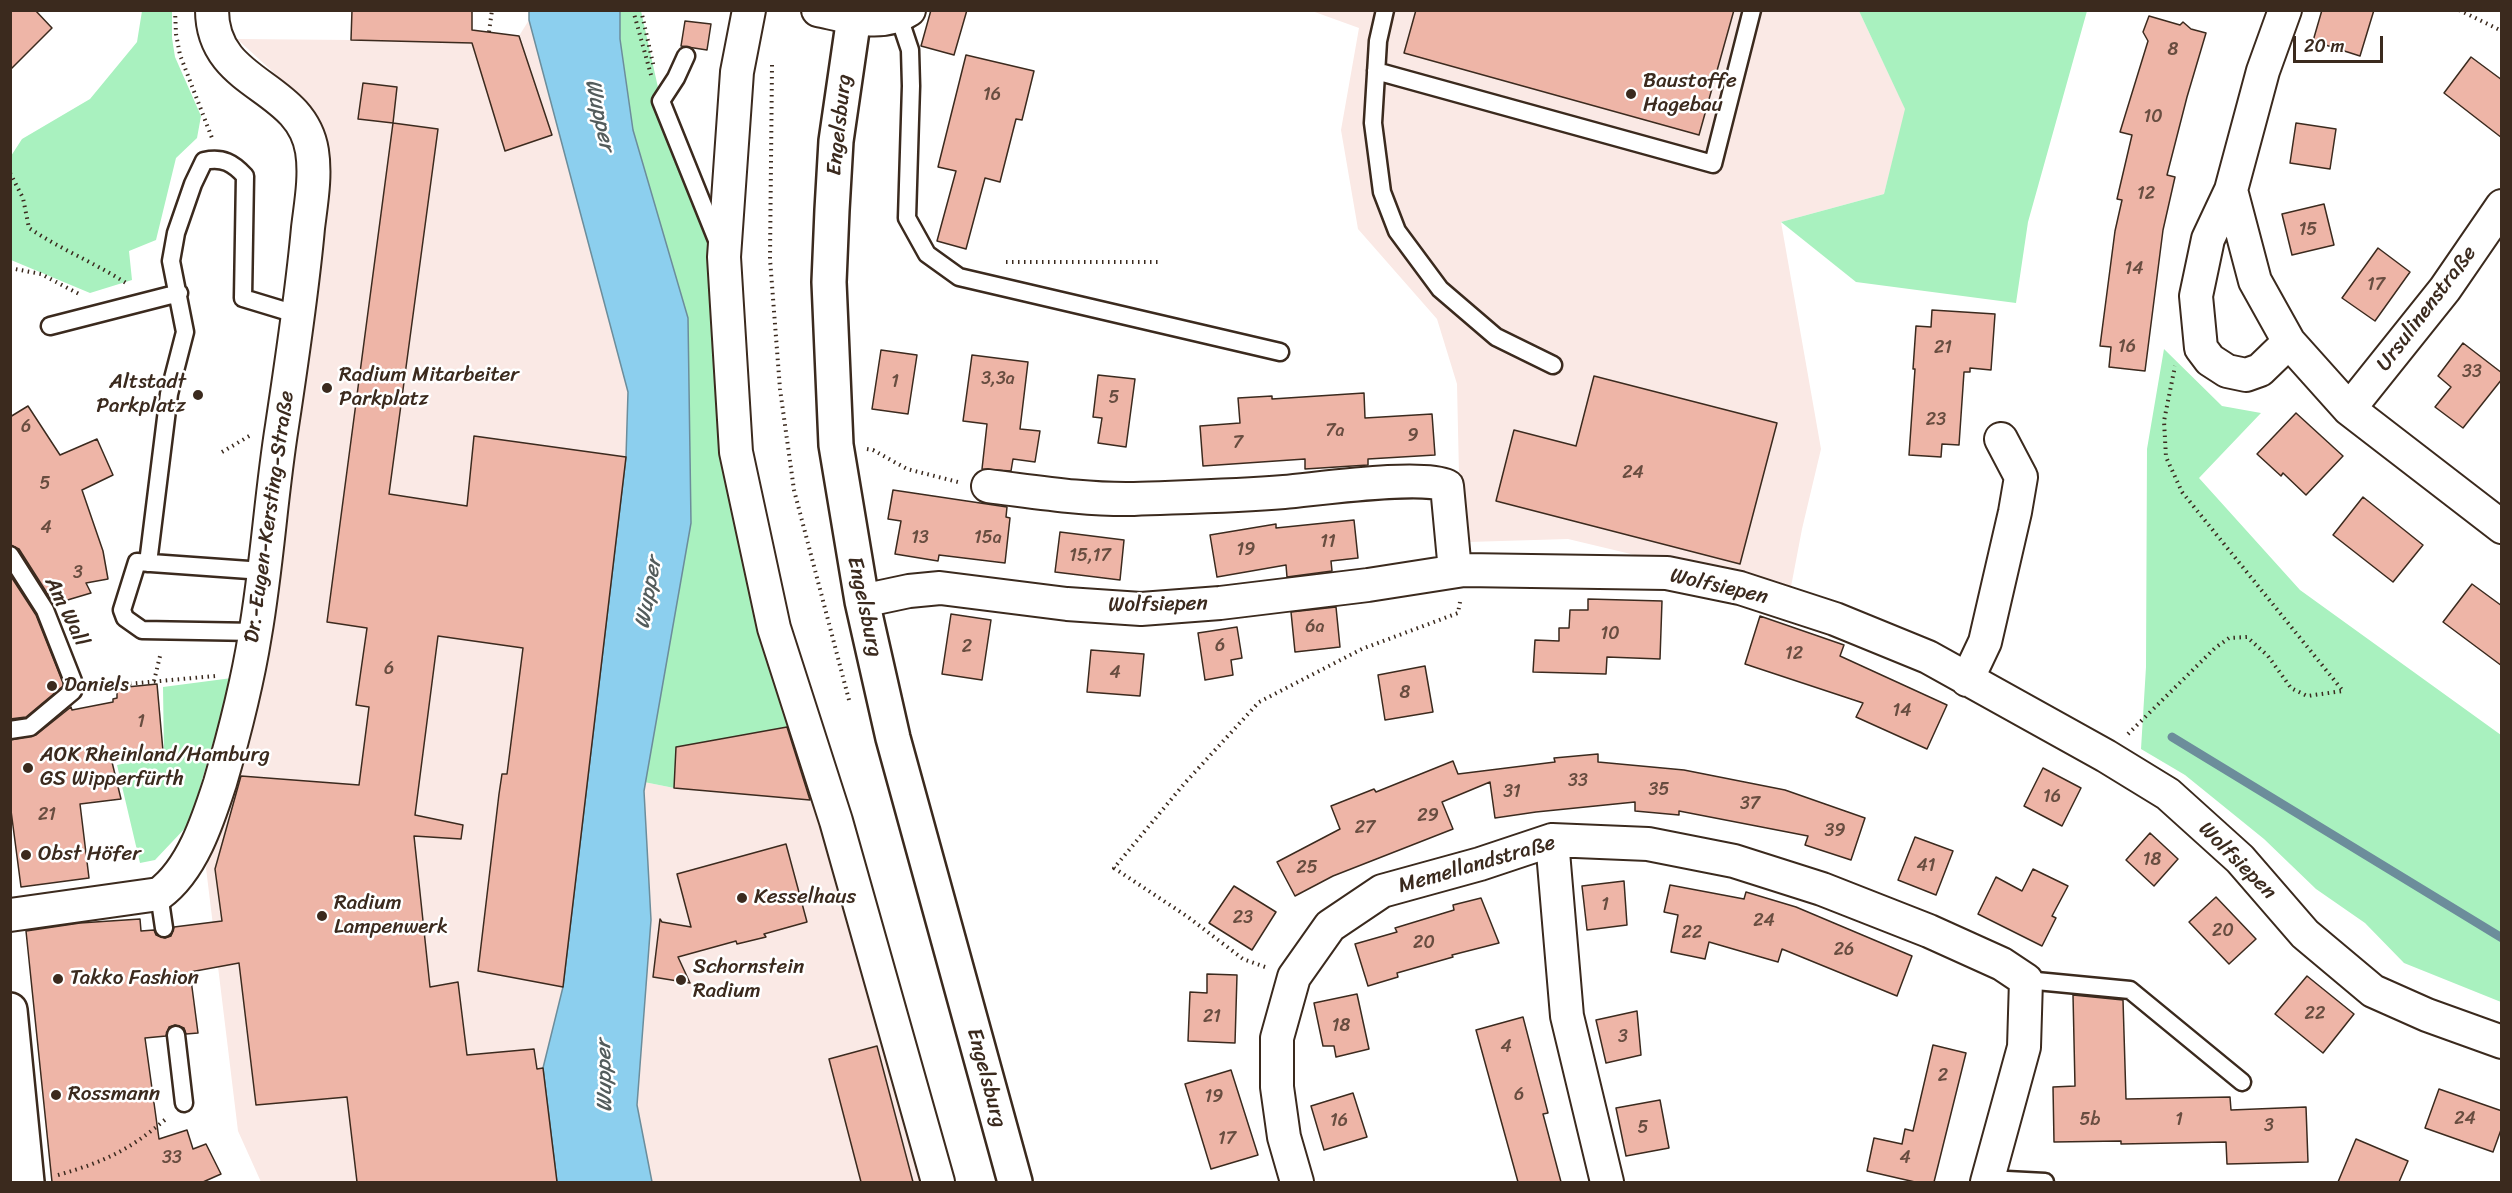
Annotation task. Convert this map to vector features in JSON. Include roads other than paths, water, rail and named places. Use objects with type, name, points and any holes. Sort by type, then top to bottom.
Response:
[{"type":"main road","name":"Engelsburg","points":[[854,14],[836,141],[831,220],[829,292],[836,445],[862,602],[893,738],[1015,1182]]},
{"type":"main road","points":[[10,1010],[40,1180]]},
{"type":"street","name":"Dr.-Eugen-Kersting-Straße","points":[[159,894],[172,885],[203,832],[225,764],[249,673],[298,315],[313,183],[312,153],[309,139],[301,122],[283,101],[246,76],[223,54],[214,35],[212,10]]},
{"type":"street","points":[[749,10],[737,72],[724,257],[736,452],[774,628],[836,820],[938,1182]]},
{"type":"street","points":[[818,10],[854,14],[879,20],[904,14]]},
{"type":"street","points":[[2285,10],[2263,71],[2232,190],[2208,239],[2196,296],[2200,348],[2210,360],[2228,371],[2246,375],[2260,370],[2289,342]]},
{"type":"street","points":[[2232,190],[2255,281],[2289,342],[2349,409],[2502,527]]},
{"type":"street","name":"Ursulinenstraße","points":[[2349,409],[2445,290],[2502,206]]},
{"type":"street","points":[[1967,680],[1985,642],[2021,477],[2001,438]]},
{"type":"street","points":[[988,486],[1064,496],[1131,499],[1283,492],[1385,483],[1439,482],[1447,486],[1459,570]]},
{"type":"street","name":"Wolfsiepen","points":[[862,602],[909,591],[940,588],[1067,604],[1141,609],[1220,603],[1368,585],[1459,570],[1667,573],[1740,588],[1835,619],[1928,657],[2106,756],[2168,794],[2240,859],[2305,934],[2373,991],[2427,1015],[2502,1042]]},
{"type":"street","points":[[1552,840],[1567,1016],[1607,1182]]},
{"type":"street","name":"Memellandstraße","points":[[1297,1182],[1284,1137],[1278,1087],[1277,1038],[1294,977],[1330,926],[1382,891],[1480,864],[1552,840],[1648,844],[1734,861],[1822,890],[1929,931],[2002,964],[2026,980]]},
{"type":"street","points":[[10,915],[159,894]]},
{"type":"street","points":[[1988,1181],[2024,1047],[2026,980]]},
{"type":"lane","points":[[1386,10],[1378,41],[1373,123],[1382,192],[1397,231],[1440,289],[1496,337],[1552,365]]},
{"type":"lane","points":[[1376,71],[1713,164],[1752,10]]},
{"type":"lane","points":[[904,14],[911,74],[907,218],[927,254],[959,277],[1280,352]]},
{"type":"lane","points":[[686,56],[676,78],[661,101],[724,257]]},
{"type":"lane","points":[[148,563],[169,394],[185,332],[171,261],[176,233],[193,184],[204,161],[216,158],[234,164],[245,176],[243,298],[298,315]]},
{"type":"lane","points":[[50,326],[179,293]]},
{"type":"lane","name":"Am Wall","points":[[10,555],[45,610],[73,681],[73,691],[30,727],[10,730]]},
{"type":"lane","points":[[256,632],[142,630],[125,618],[122,610],[136,562],[263,571]]},
{"type":"lane","points":[[159,894],[164,928]]},
{"type":"lane","points":[[2026,980],[2130,990],[2242,1082]]},
{"type":"lane","points":[[176,1035],[184,1103]]},
{"type":"lane","points":[[1988,1181],[2045,1182]]},
{"type":"water","name":"Wupper","points":[[529,11],[620,11],[620,39],[633,130],[688,318],[691,523],[644,791],[651,920],[637,1105],[652,1182],[557,1182],[543,1068],[563,987],[626,457],[628,392],[529,20]]},
{"type":"waterway","points":[[2172,737],[2502,938]]},
{"type":"place","name":"Baustoffe Hagebau","points":[[1631,94]]},
{"type":"place","name":"Radium Mitarbeiter Parkplatz","points":[[327,388]]},
{"type":"place","name":"Altstadt Parkplatz","points":[[198,395]]},
{"type":"place","name":"Daniels","points":[[52,686]]},
{"type":"place","name":"AOK Rheinland/Hamburg GS Wipperfürth","points":[[28,768]]},
{"type":"place","name":"Obst Höfer","points":[[26,855]]},
{"type":"place","name":"Kesselhaus","points":[[742,898]]},
{"type":"place","name":"Radium Lampenwerk","points":[[322,916]]},
{"type":"place","name":"Takko Fashion","points":[[58,979]]},
{"type":"place","name":"Schornstein Radium","points":[[681,980]]},
{"type":"place","name":"Rossmann","points":[[56,1095]]}]
